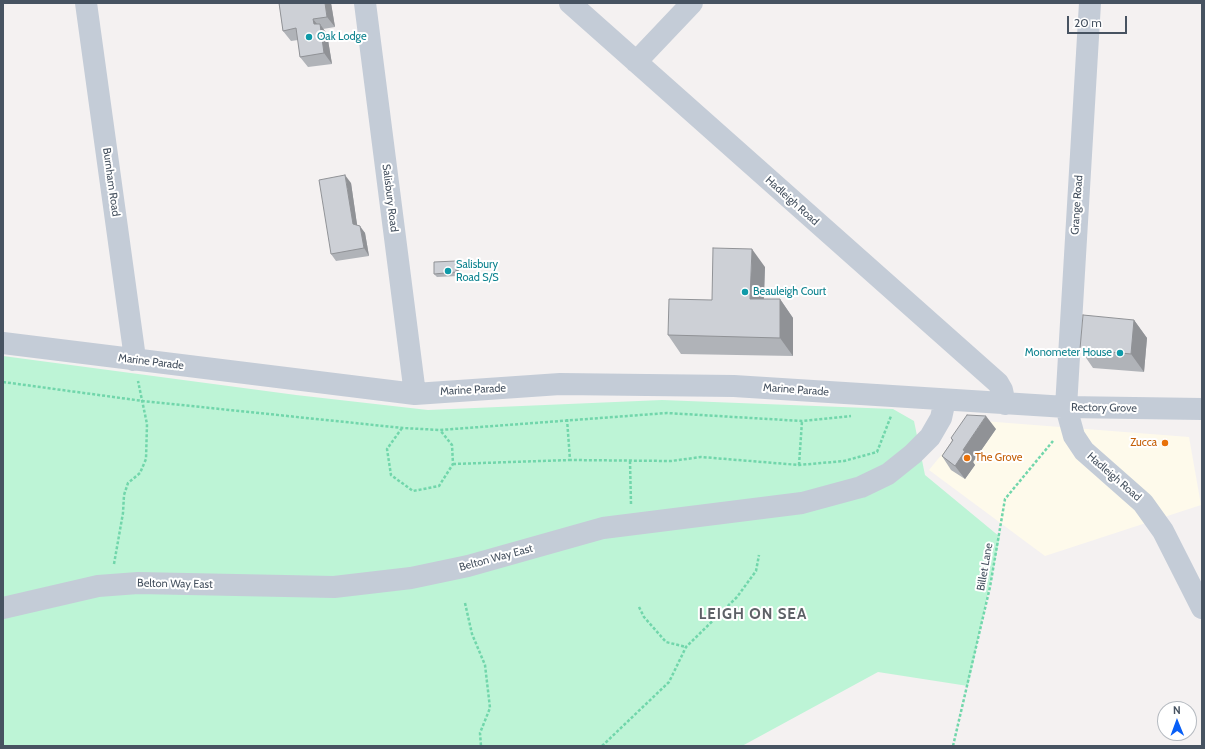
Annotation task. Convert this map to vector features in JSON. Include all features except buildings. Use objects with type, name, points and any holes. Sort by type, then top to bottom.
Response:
[{"type":"street","name":"Burnham Road","points":[[86,3],[134,351],[133,360]]},
{"type":"street","name":"Salisbury Road","points":[[365,3],[415,394]]},
{"type":"street","name":"Hadleigh Road","points":[[570,3],[998,383],[1002,390],[1005,404]]},
{"type":"street","points":[[636,62],[692,3]]},
{"type":"street","name":"Grange Road","points":[[1066,407],[1090,3]]},
{"type":"street","name":"Marine Parade","points":[[3,343],[415,394],[560,384],[734,386],[1005,404]]},
{"type":"street","name":"Belton Way East","points":[[3,608],[98,586],[138,583],[334,587],[411,578],[468,566],[603,528],[802,503],[861,487],[888,474],[913,454],[930,437],[941,418],[945,400]]},
{"type":"street","name":"Rectory Grove","points":[[1005,404],[1066,407],[1202,409]]},
{"type":"street","name":"Hadleigh Road","points":[[1066,407],[1074,436],[1084,452],[1143,502],[1163,531],[1202,608]]},
{"type":"path","points":[[114,557],[123,513],[124,495],[128,483],[140,473],[146,459],[147,424],[133,360]]},
{"type":"path","points":[[3,382],[143,401],[403,428],[440,430],[667,413],[802,421],[855,416]]},
{"type":"path","name":"Billet Lane","points":[[953,746],[990,587],[1005,499],[1053,441],[1066,407]]},
{"type":"path","points":[[453,464],[570,460],[671,461],[701,457],[799,465],[844,461],[876,452],[893,412],[885,413]]},
{"type":"path","points":[[567,420],[570,460]]},
{"type":"path","points":[[799,465],[802,421]]},
{"type":"path","points":[[403,428],[387,449],[391,475],[412,491],[439,486],[453,464],[452,445],[440,430]]},
{"type":"path","points":[[630,461],[632,525]]},
{"type":"path","points":[[602,746],[669,682],[686,647],[737,597],[756,572],[759,555]]},
{"type":"path","points":[[464,603],[472,634],[485,665],[490,708],[480,733],[481,746]]},
{"type":"path","points":[[639,607],[644,617],[666,642],[686,647]]},
{"type":"shaded area","points":[[970,420],[1189,437],[1201,505],[1045,556],[929,470]]},
{"type":"green space","points":[[3,356],[296,395],[428,410],[662,400],[893,409],[914,421],[925,475],[1000,537],[968,686],[878,672],[742,746],[3,746]]},
{"type":"place","name":"Oak Lodge","points":[[309,37]]},
{"type":"place","name":"Salisbury Road S/S","points":[[448,271]]},
{"type":"place","name":"Beauleigh Court","points":[[745,292]]},
{"type":"place","name":"Monometer House","points":[[1120,353]]},
{"type":"place","name":"Zucca","points":[[1165,443]]},
{"type":"place","name":"The Grove","points":[[967,458]]},
{"type":"district","name":"LEIGH ON SEA","points":[[753,615]]}]
